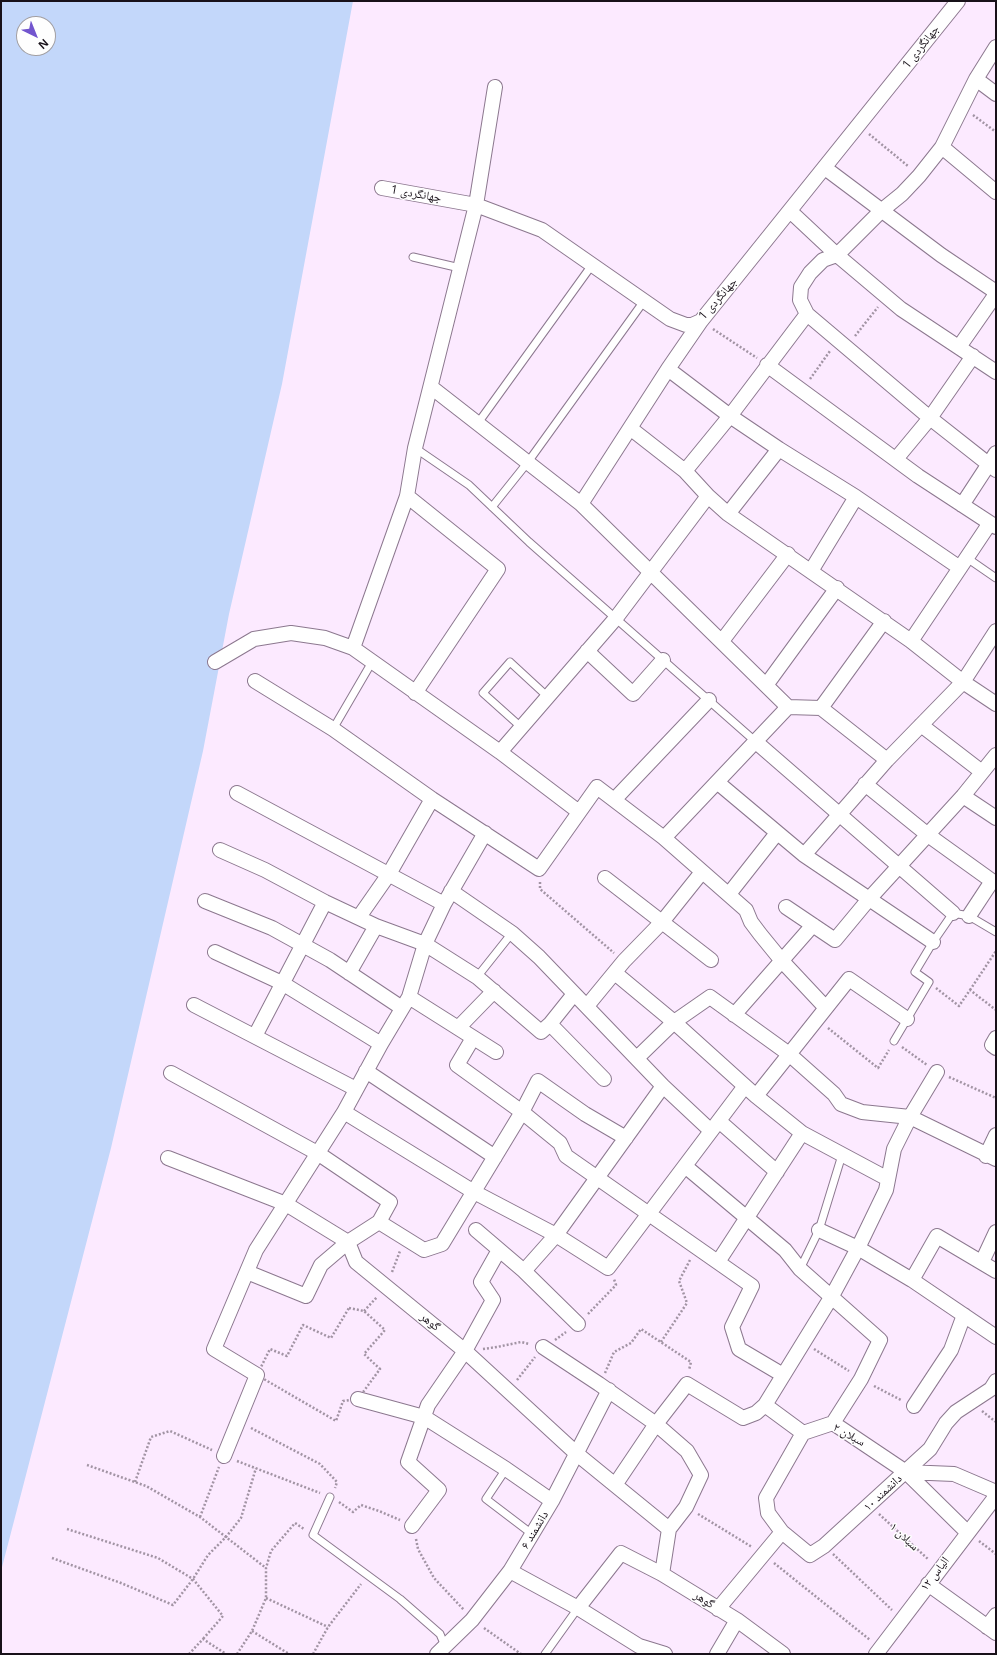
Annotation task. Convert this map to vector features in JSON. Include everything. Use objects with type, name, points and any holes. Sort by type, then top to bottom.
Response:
[{"type":"street","name":"جهانگردی 1","points":[[382,188],[476,205],[542,230],[670,319],[686,325],[701,321],[958,1]]},
{"type":"street","points":[[962,505],[993,463],[930,418],[842,344],[807,314],[800,300],[801,288],[810,272],[823,260],[837,255],[881,211],[902,194],[919,176],[942,147],[976,79],[996,47]]},
{"type":"street","points":[[976,79],[996,94]]},
{"type":"street","points":[[353,648],[407,496],[415,448],[476,205],[495,87]]},
{"type":"street","points":[[942,147],[996,192]]},
{"type":"street","points":[[825,168],[941,255],[996,293],[959,347]]},
{"type":"street","points":[[790,211],[837,255],[901,309],[996,372]]},
{"type":"street","points":[[686,471],[730,416],[807,314]]},
{"type":"street","points":[[581,504],[668,369],[701,321]]},
{"type":"street","points":[[896,459],[930,418],[973,356]]},
{"type":"street","points":[[767,365],[896,459],[993,525],[964,563],[911,641]]},
{"type":"street","points":[[668,369],[730,416],[779,449],[964,563]]},
{"type":"street","points":[[431,387],[581,504],[788,706],[821,708],[887,760]]},
{"type":"street","points":[[630,428],[686,471],[708,496],[728,514],[884,621],[963,682],[996,704]]},
{"type":"street","points":[[728,514],[779,449]]},
{"type":"street","points":[[407,496],[498,569],[415,693]]},
{"type":"street","points":[[500,752],[616,618],[708,496]]},
{"type":"street","points":[[811,570],[856,497]]},
{"type":"street","points":[[722,641],[788,554]]},
{"type":"street","points":[[767,684],[837,588]]},
{"type":"street","points":[[821,708],[884,621]]},
{"type":"street","points":[[215,662],[254,639],[291,633],[325,638],[353,648],[500,752],[580,812]]},
{"type":"street","points":[[804,855],[887,760],[963,682],[995,638]]},
{"type":"street","points":[[587,651],[633,694],[663,660]]},
{"type":"street","points":[[255,681],[333,729],[432,799],[539,869],[597,787],[664,838],[746,910],[751,922],[782,961],[826,1008]]},
{"type":"street","points":[[614,800],[708,700]]},
{"type":"street","points":[[664,838],[756,742],[788,706]]},
{"type":"street","points":[[920,725],[982,772]]},
{"type":"street","points":[[756,742],[953,913]]},
{"type":"street","points":[[786,907],[835,940],[869,899],[963,796],[996,755]]},
{"type":"street","points":[[717,782],[804,855],[932,942]]},
{"type":"street","points":[[865,784],[928,834],[992,881],[969,916]]},
{"type":"street","points":[[237,793],[444,904]]},
{"type":"street","points":[[963,796],[996,818]]},
{"type":"street","points":[[358,917],[389,874],[432,799]]},
{"type":"street","points":[[224,1456],[257,1375],[214,1349],[256,1250],[319,1154],[405,1002],[425,944],[444,904],[486,833]]},
{"type":"street","points":[[729,894],[777,833]]},
{"type":"street","points":[[220,850],[265,870],[325,902],[376,926],[425,944],[477,976],[541,1032],[550,1024],[574,994]]},
{"type":"street","points":[[587,1006],[624,961],[662,922],[702,872]]},
{"type":"street","points":[[605,878],[711,960]]},
{"type":"street","points":[[451,891],[512,933],[539,957],[663,1086],[777,1172]]},
{"type":"street","points":[[206,900],[272,928],[349,973],[458,1028],[496,1052]]},
{"type":"street","points":[[255,1036],[325,902]]},
{"type":"street","points":[[734,1015],[813,925]]},
{"type":"street","points":[[349,973],[376,926]]},
{"type":"street","points":[[215,952],[282,983],[381,1044]]},
{"type":"street","points":[[615,973],[674,1022],[756,1096],[802,1133],[888,1180]]},
{"type":"street","points":[[756,1096],[849,979],[907,1019]]},
{"type":"street","points":[[458,1028],[494,991]]},
{"type":"street","points":[[637,1058],[674,1022],[710,997],[789,1054],[834,1094],[841,1104],[862,1112],[910,1117],[991,1158],[996,1135]]},
{"type":"street","points":[[194,1005],[356,1089]]},
{"type":"street","points":[[550,1024],[604,1079]]},
{"type":"street","points":[[473,1038],[458,1065],[522,1112],[560,1143],[566,1156],[752,1286],[732,1327],[740,1349],[783,1375]]},
{"type":"street","points":[[996,1038],[992,1045],[996,1048]]},
{"type":"street","points":[[366,1071],[495,1157]]},
{"type":"street","points":[[615,1485],[656,1424],[687,1384],[743,1418],[756,1413],[765,1405],[832,1296],[858,1248],[886,1190],[894,1149],[910,1117],[937,1072]]},
{"type":"street","points":[[171,1073],[319,1154],[390,1202],[379,1222],[348,1242],[321,1265],[306,1296],[247,1272]]},
{"type":"street","points":[[379,1222],[424,1250],[442,1244],[522,1112],[538,1081],[585,1114],[626,1138]]},
{"type":"street","points":[[524,1271],[556,1235],[663,1086]]},
{"type":"street","points":[[344,1112],[474,1192],[556,1235],[608,1268],[745,1086]]},
{"type":"street","points":[[718,1262],[802,1133]]},
{"type":"street","points":[[168,1158],[286,1204],[348,1242]]},
{"type":"street","points":[[685,1166],[785,1250],[800,1269],[880,1340],[861,1379],[833,1423]]},
{"type":"street","points":[[476,1230],[524,1271],[578,1324]]},
{"type":"street","points":[[819,1230],[858,1248],[912,1280],[996,1336]]},
{"type":"street","points":[[982,1262],[996,1232]]},
{"type":"street","points":[[912,1280],[937,1236],[996,1271]]},
{"type":"street","name":"گوهر","points":[[348,1242],[356,1262],[465,1351],[577,1454],[669,1529]]},
{"type":"street","points":[[412,1526],[439,1490],[408,1462],[428,1405],[465,1351],[493,1300],[481,1282],[499,1250]]},
{"type":"street","points":[[914,1406],[951,1350],[964,1315]]},
{"type":"street","points":[[543,1347],[604,1387],[656,1424],[687,1451],[701,1475],[686,1507],[669,1529],[662,1574]]},
{"type":"street","name":"دانشمند ۱۰","points":[[782,1532],[810,1555],[824,1546],[930,1449],[946,1423],[956,1412],[991,1389],[996,1381]]},
{"type":"street","name":"دانشمند ۶","points":[[445,1652],[510,1571],[552,1501],[577,1454],[604,1387]]},
{"type":"street","points":[[358,1399],[424,1417],[552,1501]]},
{"type":"street","points":[[718,1609],[782,1532],[768,1513],[766,1498],[803,1433],[765,1405]]},
{"type":"street","name":"سبلان ۲","points":[[803,1433],[833,1423],[906,1472],[967,1532]]},
{"type":"street","points":[[906,1472],[954,1474],[996,1492]]},
{"type":"street","name":"الیاس ۱۲","points":[[878,1651],[967,1532],[996,1496]]},
{"type":"street","name":"گوهر","points":[[578,1608],[621,1553],[662,1574],[737,1620],[783,1654]]},
{"type":"street","points":[[510,1571],[578,1608],[639,1646],[664,1654]]},
{"type":"street","points":[[928,1584],[992,1630],[996,1615]]},
{"type":"street","points":[[718,1654],[737,1620]]},
{"type":"lane","points":[[413,257],[460,268]]},
{"type":"lane","points":[[478,423],[592,265]]},
{"type":"lane","points":[[492,507],[528,462],[644,301]]},
{"type":"lane","points":[[415,448],[469,485],[756,742]]},
{"type":"lane","points":[[964,563],[996,578]]},
{"type":"lane","points":[[333,729],[372,662]]},
{"type":"lane","points":[[521,727],[483,693],[510,662],[548,697]]},
{"type":"lane","points":[[894,1042],[929,982],[915,972],[932,942],[953,913],[969,916],[996,932]]},
{"type":"lane","points":[[477,976],[512,933]]},
{"type":"lane","points":[[800,1269],[819,1230],[842,1155]]},
{"type":"lane","points":[[506,1470],[486,1499],[532,1534]]},
{"type":"lane","points":[[330,1497],[313,1536],[400,1599],[440,1634],[445,1652]]},
{"type":"lane","points":[[545,1654],[578,1608]]},
{"type":"path","points":[[971,113],[996,132]]},
{"type":"path","points":[[859,125],[919,176]]},
{"type":"path","points":[[802,391],[886,296]]},
{"type":"path","points":[[701,321],[767,365]]},
{"type":"path","points":[[539,869],[540,889],[624,961]]},
{"type":"path","points":[[929,982],[960,1006],[996,951]]},
{"type":"path","points":[[970,990],[996,1010]]},
{"type":"path","points":[[817,1019],[878,1068],[894,1042]]},
{"type":"path","points":[[661,1342],[687,1303],[679,1281],[697,1247]]},
{"type":"path","points":[[349,1308],[364,1311],[385,1330],[364,1354],[380,1369],[358,1399],[343,1401],[336,1421],[257,1375],[270,1349],[287,1356],[303,1325],[331,1338],[349,1308]]},
{"type":"path","points":[[604,1387],[614,1352],[631,1343],[641,1329],[691,1362],[687,1384]]},
{"type":"path","points":[[465,1351],[497,1348],[521,1342],[543,1347],[508,1391]]},
{"type":"path","points":[[803,1342],[861,1379]]},
{"type":"path","points":[[238,1421],[320,1464],[337,1482],[330,1497]]},
{"type":"path","points":[[200,1517],[224,1456]]},
{"type":"path","points":[[88,1465],[146,1486],[200,1517],[266,1568]]},
{"type":"path","points":[[52,1558],[121,1583],[173,1605],[193,1579],[208,1555],[226,1537],[241,1518],[256,1468]]},
{"type":"path","name":"سبلان ۱","points":[[869,1505],[939,1569]]},
{"type":"path","points":[[686,1507],[763,1554],[878,1651]]},
{"type":"path","points":[[237,1654],[252,1631],[266,1598],[266,1568],[271,1551],[295,1523],[313,1536]]},
{"type":"path","points":[[68,1529],[158,1558],[193,1579],[223,1616],[189,1654]]},
{"type":"path","points":[[967,1532],[996,1554]]},
{"type":"path","points":[[824,1546],[902,1619]]},
{"type":"path","points":[[313,1654],[328,1627],[367,1576]]},
{"type":"path","points":[[266,1598],[328,1627]]},
{"type":"path","points":[[252,1631],[290,1654]]},
{"type":"path","points":[[203,1640],[226,1654]]},
{"type":"water","points":[[1,1],[353,1],[282,384],[229,614],[203,751],[111,1148],[1,1571]]}]
